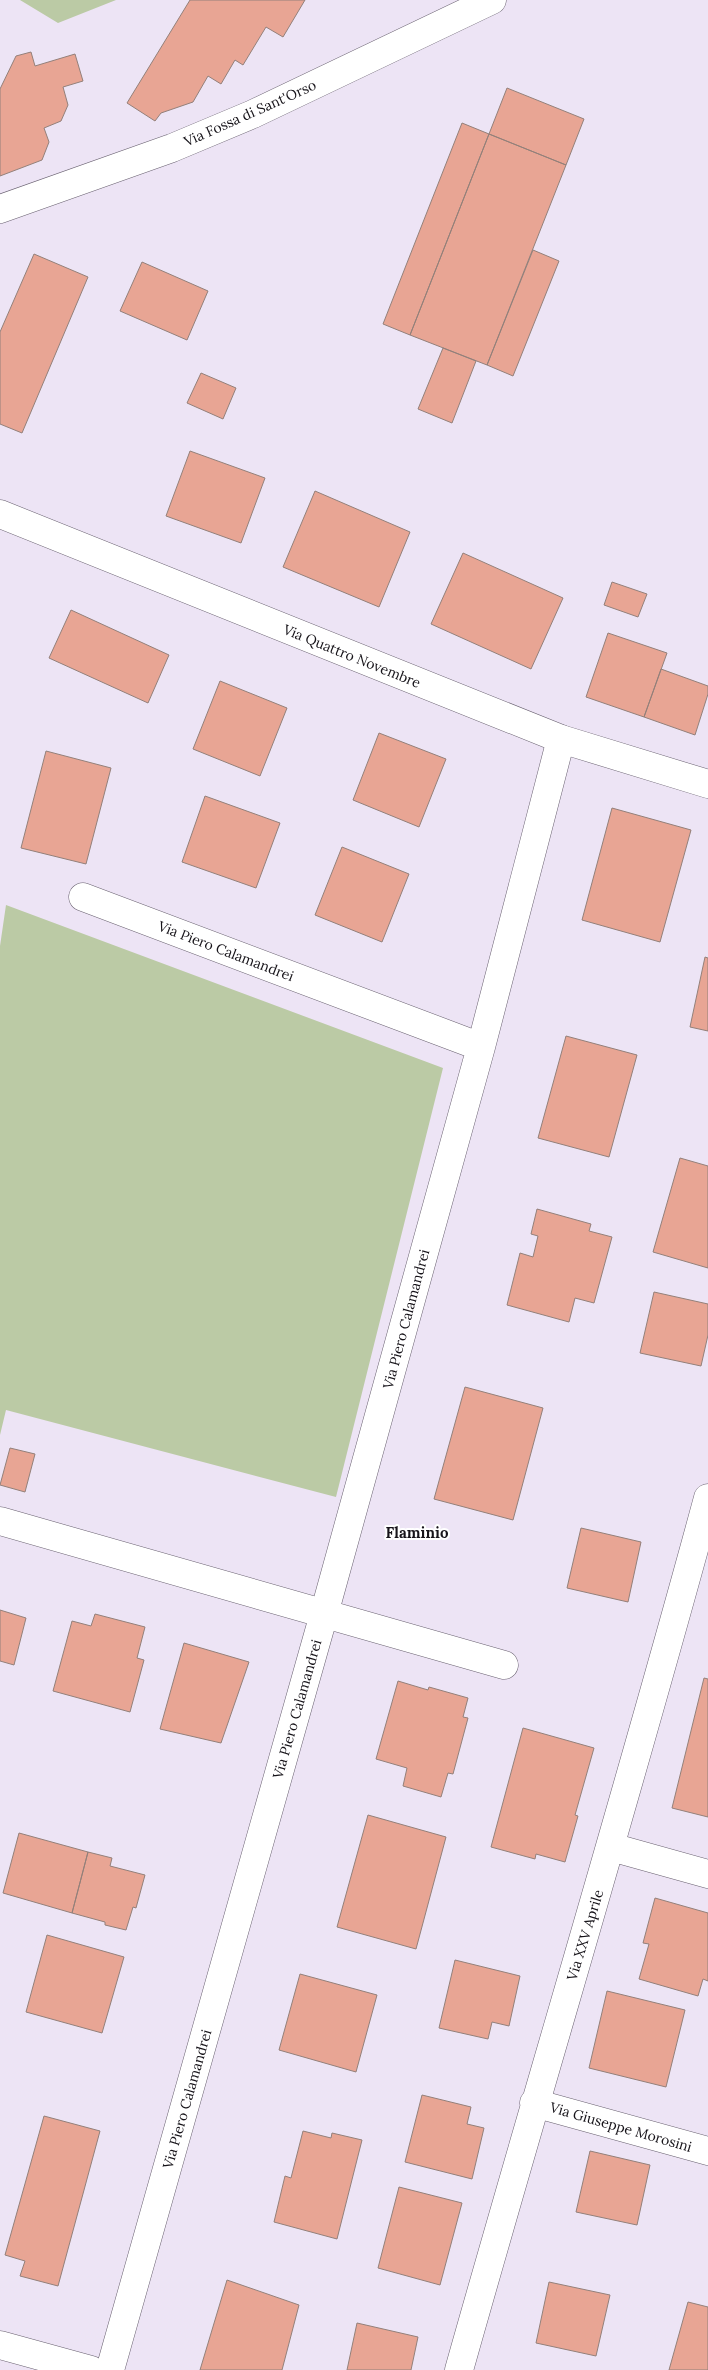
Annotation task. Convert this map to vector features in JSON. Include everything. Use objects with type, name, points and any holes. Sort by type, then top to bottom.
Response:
[{"type":"street","name":"Via Fossa di Sant'Orso","points":[[0,209],[172,148],[253,114],[492,0]]},
{"type":"street","name":"Via Quattro Novembre","points":[[0,514],[561,739],[708,784]]},
{"type":"street","name":"Via Piero Calamandrei","points":[[110,2370],[324,1614],[481,1047],[561,739]]},
{"type":"street","name":"Via Piero Calamandrei","points":[[83,897],[481,1047]]},
{"type":"street","name":"Via XXV Aprile","points":[[459,2370],[534,2103],[702,1542],[708,1498]]},
{"type":"street","points":[[0,1521],[504,1665]]},
{"type":"street","points":[[611,1847],[708,1874]]},
{"type":"street","name":"Via Giuseppe Morosini","points":[[534,2103],[708,2151]]},
{"type":"street","points":[[0,2345],[91,2370]]},
{"type":"green space","points":[[20,0],[116,0],[58,23]]},
{"type":"green space","points":[[6,905],[443,1068],[336,1497],[6,1410],[0,1435],[0,946]]},
{"type":"building","points":[[190,0],[305,0],[283,37],[266,27],[243,65],[235,60],[221,84],[208,76],[193,102],[161,113],[155,121],[127,103]]},
{"type":"building","points":[[31,52],[35,66],[75,54],[83,81],[63,87],[68,105],[61,121],[44,128],[49,142],[42,160],[0,176],[0,89],[16,56]]},
{"type":"building","points":[[507,88],[584,119],[566,165],[489,134]]},
{"type":"building","points":[[462,123],[489,134],[410,335],[383,324]]},
{"type":"building","points":[[489,134],[566,165],[487,365],[410,335]]},
{"type":"building","points":[[533,250],[559,261],[513,376],[487,365]]},
{"type":"building","points":[[34,254],[88,277],[22,433],[0,424],[0,332]]},
{"type":"building","points":[[142,262],[208,291],[187,340],[120,311]]},
{"type":"building","points":[[443,348],[476,361],[452,423],[418,409]]},
{"type":"building","points":[[201,373],[236,388],[223,419],[187,403]]},
{"type":"building","points":[[190,451],[265,478],[241,543],[166,516]]},
{"type":"building","points":[[315,491],[410,532],[379,607],[283,567]]},
{"type":"building","points":[[463,553],[563,598],[531,669],[431,624]]},
{"type":"building","points":[[612,582],[647,594],[638,617],[604,605]]},
{"type":"building","points":[[71,610],[169,655],[148,703],[49,658]]},
{"type":"building","points":[[608,633],[667,653],[644,717],[586,697]]},
{"type":"building","points":[[661,669],[708,686],[708,694],[695,735],[644,717]]},
{"type":"building","points":[[220,681],[287,708],[260,776],[193,749]]},
{"type":"building","points":[[379,733],[446,759],[419,827],[353,800]]},
{"type":"building","points":[[46,751],[111,768],[86,864],[21,848]]},
{"type":"building","points":[[205,796],[280,823],[256,888],[182,862]]},
{"type":"building","points":[[612,808],[691,830],[660,942],[582,920]]},
{"type":"building","points":[[342,847],[409,874],[382,942],[315,915]]},
{"type":"building","points":[[705,957],[708,958],[708,1031],[690,1027]]},
{"type":"building","points":[[566,1036],[637,1055],[609,1157],[538,1138]]},
{"type":"building","points":[[680,1158],[708,1166],[708,1268],[653,1252]]},
{"type":"building","points":[[537,1209],[591,1224],[589,1231],[612,1237],[594,1303],[575,1298],[569,1322],[507,1305],[520,1253],[533,1257],[538,1236],[531,1234]]},
{"type":"building","points":[[654,1292],[708,1304],[708,1335],[701,1366],[640,1353]]},
{"type":"building","points":[[465,1387],[543,1408],[513,1520],[434,1499]]},
{"type":"building","points":[[10,1448],[35,1454],[25,1492],[0,1485]]},
{"type":"building","points":[[581,1528],[641,1542],[628,1602],[567,1588]]},
{"type":"building","points":[[0,1610],[26,1618],[14,1665],[0,1661]]},
{"type":"building","points":[[95,1614],[145,1627],[137,1658],[144,1660],[130,1712],[53,1691],[72,1621],[91,1626]]},
{"type":"building","points":[[184,1643],[249,1662],[221,1743],[160,1729]]},
{"type":"building","points":[[704,1678],[708,1679],[708,1817],[672,1808]]},
{"type":"building","points":[[398,1681],[428,1690],[429,1687],[468,1698],[463,1717],[468,1718],[453,1774],[448,1773],[441,1797],[403,1786],[407,1768],[376,1759]]},
{"type":"building","points":[[523,1728],[594,1748],[575,1815],[578,1816],[565,1862],[536,1854],[535,1859],[491,1847]]},
{"type":"building","points":[[368,1815],[446,1837],[416,1949],[337,1927]]},
{"type":"building","points":[[19,1833],[88,1852],[72,1913],[3,1893]]},
{"type":"building","points":[[88,1852],[112,1858],[110,1866],[145,1875],[136,1908],[133,1907],[126,1930],[105,1925],[105,1922],[72,1913]]},
{"type":"building","points":[[655,1898],[708,1913],[708,1981],[703,1979],[698,1996],[639,1979],[649,1944],[643,1943]]},
{"type":"building","points":[[47,1935],[124,1957],[102,2033],[26,2012]]},
{"type":"building","points":[[455,1960],[520,1976],[509,2026],[492,2022],[488,2039],[439,2028]]},
{"type":"building","points":[[300,1974],[377,1995],[356,2072],[279,2050]]},
{"type":"building","points":[[607,1991],[685,2010],[666,2087],[589,2068]]},
{"type":"building","points":[[422,2095],[471,2107],[467,2124],[484,2128],[472,2179],[405,2162]]},
{"type":"building","points":[[44,2116],[100,2131],[58,2286],[20,2276],[25,2261],[5,2255]]},
{"type":"building","points":[[303,2131],[331,2138],[332,2133],[362,2140],[337,2239],[274,2222],[285,2176],[291,2178]]},
{"type":"building","points":[[590,2151],[650,2165],[637,2225],[576,2212]]},
{"type":"building","points":[[399,2187],[462,2203],[440,2285],[378,2268]]},
{"type":"building","points":[[227,2280],[299,2305],[282,2370],[200,2370]]},
{"type":"building","points":[[549,2282],[610,2295],[596,2356],[536,2343]]},
{"type":"building","points":[[688,2302],[708,2307],[708,2370],[669,2370]]},
{"type":"building","points":[[357,2323],[418,2337],[411,2370],[347,2370]]},
{"type":"district","name":"Flaminio","points":[[417,1533]]}]
